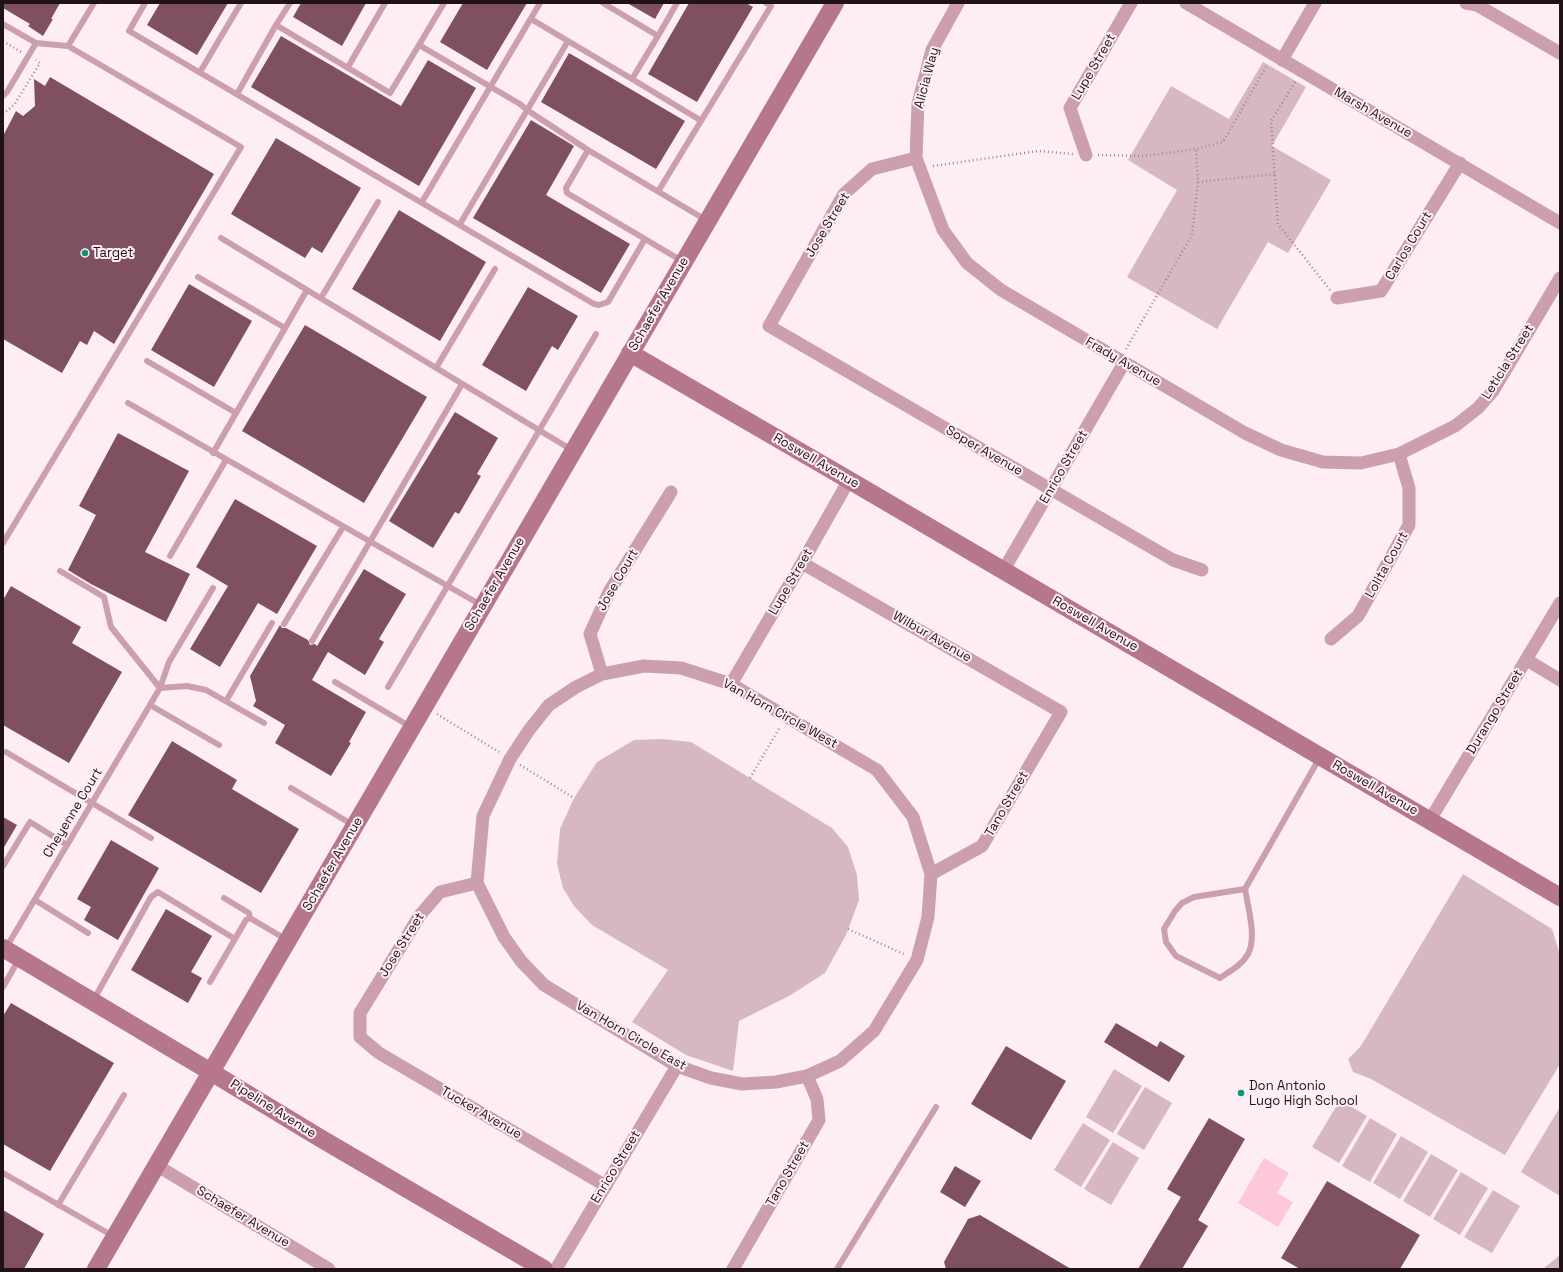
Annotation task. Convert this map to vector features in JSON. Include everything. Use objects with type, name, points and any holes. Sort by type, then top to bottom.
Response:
[{"type":"main road","name":"Schaefer Avenue","points":[[96,1269],[835,3]]},
{"type":"main road","name":"Roswell Avenue","points":[[630,353],[1560,897]]},
{"type":"main road","name":"Pipeline Avenue","points":[[9,952],[320,1138],[544,1269]]},
{"type":"street","name":"Alicia Way","points":[[917,163],[918,104],[932,50],[958,3]]},
{"type":"street","name":"Lupe Street","points":[[1086,155],[1070,108],[1131,3]]},
{"type":"street","name":"Marsh Avenue","points":[[1186,3],[1560,223]]},
{"type":"street","points":[[1278,57],[1315,3]]},
{"type":"street","points":[[1466,3],[1477,5],[1560,53]]},
{"type":"street","name":"Jose Street","points":[[769,326],[844,194],[872,169],[917,163]]},
{"type":"street","name":"Frady Avenue","points":[[917,163],[943,230],[967,263],[1001,290],[1245,433],[1281,450],[1323,462],[1361,463],[1399,454]]},
{"type":"street","name":"Carlos Court","points":[[1337,298],[1381,291],[1460,163]]},
{"type":"street","name":"Leticia Street","points":[[1399,454],[1455,426],[1478,408],[1493,391],[1560,278]]},
{"type":"street","name":"Soper Avenue","points":[[769,326],[1173,560],[1202,570]]},
{"type":"street","name":"Enrico Street","points":[[1003,571],[1051,489],[1122,361]]},
{"type":"street","name":"Lolita Court","points":[[1331,639],[1358,616],[1409,525],[1409,488],[1399,454]]},
{"type":"street","name":"Lupe Street","points":[[730,684],[802,563],[849,480]]},
{"type":"street","name":"Jose Court","points":[[602,674],[590,634],[608,592],[671,492]]},
{"type":"street","name":"Wilbur Avenue","points":[[802,563],[1061,712]]},
{"type":"street","name":"Durango Street","points":[[1430,820],[1560,603]]},
{"type":"street","points":[[1526,660],[1560,680]]},
{"type":"street","name":"Van Horn Circle West","points":[[477,883],[483,816],[510,759],[529,730],[549,705],[576,687],[602,674],[644,666],[681,668],[730,684],[877,770],[913,817],[931,874]]},
{"type":"street","name":"Tano Street","points":[[931,874],[982,846],[1061,712]]},
{"type":"street","name":"Van Horn Circle East","points":[[477,883],[504,937],[521,961],[544,985],[677,1066],[711,1078],[742,1084],[776,1082],[808,1076],[840,1061],[874,1031],[918,960],[928,917],[931,874]]},
{"type":"street","name":"Jose Street","points":[[360,1037],[360,1013],[420,915],[440,892],[477,883]]},
{"type":"street","name":"Tucker Avenue","points":[[360,1037],[379,1053],[606,1186]]},
{"type":"street","name":"Enrico Street","points":[[556,1269],[677,1066]]},
{"type":"street","name":"Tano Street","points":[[733,1269],[819,1120],[817,1099],[808,1076]]},
{"type":"street","name":"Schaefer Avenue","points":[[156,1165],[329,1269]]},
{"type":"lane","points":[[68,46],[94,3]]},
{"type":"lane","points":[[145,3],[129,31],[599,305],[608,302],[645,239]]},
{"type":"lane","points":[[200,72],[241,3]]},
{"type":"lane","points":[[236,94],[290,3]]},
{"type":"lane","points":[[348,67],[386,3]]},
{"type":"lane","points":[[276,25],[390,93],[444,3]]},
{"type":"lane","points":[[422,202],[540,3]]},
{"type":"lane","points":[[603,3],[658,36]]},
{"type":"lane","points":[[632,79],[677,3]]},
{"type":"lane","points":[[659,190],[700,120],[771,6],[766,3]]},
{"type":"lane","points":[[531,19],[700,120]]},
{"type":"lane","points":[[3,24],[36,43],[68,46],[241,147],[3,543]]},
{"type":"lane","points":[[460,224],[568,41]]},
{"type":"lane","points":[[3,96],[7,92],[36,43]]},
{"type":"lane","points":[[419,45],[520,104],[588,150],[659,190],[708,220]]},
{"type":"lane","points":[[588,150],[566,188],[567,193],[684,262]]},
{"type":"lane","points":[[321,298],[378,202]]},
{"type":"lane","points":[[221,238],[573,451]]},
{"type":"lane","points":[[436,368],[495,269]]},
{"type":"lane","points":[[198,277],[285,328]]},
{"type":"lane","points":[[213,453],[307,290]]},
{"type":"lane","points":[[388,687],[596,334]]},
{"type":"lane","points":[[147,361],[236,413]]},
{"type":"lane","points":[[312,641],[462,384]]},
{"type":"lane","points":[[128,403],[213,453],[483,606]]},
{"type":"lane","points":[[170,556],[226,460]]},
{"type":"lane","points":[[284,624],[343,527]]},
{"type":"lane","points":[[60,571],[104,597],[111,626],[160,688],[187,686],[210,691],[264,723]]},
{"type":"lane","name":"Cheyenne Court","points":[[3,987],[9,952],[35,900],[160,688],[169,662],[214,588]]},
{"type":"lane","points":[[226,701],[272,623]]},
{"type":"lane","points":[[335,682],[412,728]]},
{"type":"lane","points":[[150,705],[219,745]]},
{"type":"lane","points":[[6,752],[151,838]]},
{"type":"lane","points":[[1245,890],[1194,897],[1182,904],[1175,911],[1164,929],[1166,942],[1176,956],[1220,978],[1237,966],[1248,953],[1253,931],[1245,890],[1321,756]]},
{"type":"lane","points":[[291,788],[355,826]]},
{"type":"lane","points":[[3,866],[30,822],[67,845]]},
{"type":"lane","points":[[92,1002],[151,897],[158,892],[235,939]]},
{"type":"lane","points":[[224,898],[248,913],[250,918],[288,941]]},
{"type":"lane","points":[[35,900],[88,933]]},
{"type":"lane","points":[[210,982],[246,920],[250,918]]},
{"type":"lane","points":[[58,1205],[124,1095]]},
{"type":"lane","points":[[837,1269],[936,1107]]},
{"type":"lane","points":[[3,1173],[114,1237]]},
{"type":"path","points":[[917,163],[1038,151],[1086,155],[1144,156],[1196,149],[1224,142],[1278,57]]},
{"type":"path","points":[[1296,81],[1271,121],[1278,224],[1337,298]]},
{"type":"path","points":[[1122,361],[1192,235],[1198,182],[1196,149]]},
{"type":"path","points":[[1198,182],[1275,174]]},
{"type":"path","points":[[750,778],[786,716]]},
{"type":"path","points":[[848,929],[918,960]]},
{"type":"shaded area","points":[[1263,62],[1306,87],[1272,146],[1331,180],[1288,253],[1268,242],[1217,329],[1127,277],[1177,190],[1128,160],[1171,86],[1229,119]]},
{"type":"shaded area","points":[[662,739],[691,742],[832,828],[848,847],[857,875],[859,900],[846,935],[825,973],[789,996],[739,1021],[733,1071],[686,1055],[632,1022],[668,970],[592,925],[574,906],[563,888],[557,864],[560,829],[574,798],[597,762],[634,740]]},
{"type":"shaded area","points":[[1463,874],[1552,929],[1560,955],[1560,1064],[1505,1155],[1371,1079],[1353,1072],[1348,1059],[1361,1046]]},
{"type":"shaded area","points":[[1114,1069],[1142,1086],[1113,1133],[1086,1117]]},
{"type":"shaded area","points":[[1145,1087],[1172,1103],[1144,1150],[1117,1134]]},
{"type":"shaded area","points":[[1340,1100],[1367,1116],[1339,1163],[1312,1147]]},
{"type":"shaded area","points":[[1560,1107],[1560,1196],[1521,1172]]},
{"type":"shaded area","points":[[1370,1118],[1397,1134],[1370,1182],[1342,1166]]},
{"type":"shaded area","points":[[1083,1123],[1110,1140],[1081,1187],[1054,1170]]},
{"type":"shaded area","points":[[1401,1136],[1428,1152],[1400,1199],[1373,1183]]},
{"type":"shaded area","points":[[1113,1142],[1139,1158],[1111,1205],[1084,1189]]},
{"type":"shaded area","points":[[1431,1154],[1458,1170],[1430,1217],[1403,1201]]},
{"type":"shaded area","points":[[1264,1158],[1289,1173],[1277,1193],[1293,1202],[1278,1227],[1238,1203]]},
{"type":"shaded area","points":[[1461,1172],[1488,1188],[1460,1235],[1433,1219]]},
{"type":"shaded area","points":[[1493,1190],[1520,1206],[1492,1253],[1464,1237]]},
{"type":"shaded area","points":[[1560,1255],[1560,1269],[1543,1269]]},
{"type":"building","points":[[3,3],[60,3],[43,36],[28,26],[30,24],[3,8]]},
{"type":"building","points":[[160,3],[228,3],[197,55],[147,25]]},
{"type":"building","points":[[301,3],[366,3],[342,46],[293,17]]},
{"type":"building","points":[[463,3],[527,3],[487,70],[440,42]]},
{"type":"building","points":[[627,3],[664,3],[655,19]]},
{"type":"building","points":[[689,3],[746,3],[753,7],[697,102],[648,74]]},
{"type":"building","points":[[281,36],[401,106],[428,60],[476,88],[419,186],[251,87]]},
{"type":"building","points":[[569,53],[685,121],[656,169],[541,102]]},
{"type":"building","name":"Target","points":[[50,77],[214,174],[114,344],[94,331],[87,345],[80,341],[62,373],[3,339],[3,136],[16,111],[23,116],[35,106],[34,79],[45,86]]},
{"type":"building","points":[[531,120],[574,146],[546,195],[630,244],[601,293],[473,218]]},
{"type":"building","points":[[276,138],[361,188],[322,253],[312,247],[305,258],[231,214]]},
{"type":"building","points":[[399,210],[486,262],[440,341],[352,289]]},
{"type":"building","points":[[189,284],[252,321],[214,387],[151,350]]},
{"type":"building","points":[[528,287],[578,316],[558,350],[552,346],[526,391],[482,365]]},
{"type":"building","points":[[305,325],[427,397],[364,503],[242,431]]},
{"type":"building","points":[[455,412],[498,438],[477,474],[481,476],[459,514],[455,512],[433,548],[389,521]]},
{"type":"building","points":[[118,433],[189,471],[145,552],[190,574],[166,622],[91,584],[68,570],[96,515],[79,506]]},
{"type":"building","points":[[235,499],[317,546],[277,614],[258,603],[220,667],[190,649],[228,586],[196,567]]},
{"type":"building","points":[[364,569],[406,594],[379,639],[384,642],[365,675],[328,652],[312,680],[366,712],[349,742],[351,743],[331,776],[275,743],[285,725],[253,706],[256,701],[250,676],[280,625],[282,628],[286,628],[308,640],[310,645],[315,644],[317,646]]},
{"type":"building","points":[[11,586],[81,627],[72,643],[122,672],[69,763],[3,725],[3,600]]},
{"type":"building","points":[[172,741],[237,780],[232,789],[299,829],[261,893],[128,815]]},
{"type":"building","points":[[3,817],[17,825],[3,849]]},
{"type":"building","points":[[111,840],[159,868],[118,940],[84,920],[91,907],[77,899]]},
{"type":"building","points":[[166,909],[212,936],[191,972],[202,978],[188,1003],[131,970]]},
{"type":"building","points":[[11,1003],[114,1063],[50,1171],[3,1144],[3,1016]]},
{"type":"building","points":[[1116,1023],[1157,1047],[1160,1041],[1185,1056],[1169,1082],[1104,1042]]},
{"type":"building","points":[[1006,1046],[1066,1081],[1031,1140],[971,1104]]},
{"type":"building","points":[[1209,1118],[1245,1139],[1198,1220],[1208,1226],[1182,1269],[1138,1269],[1181,1197],[1167,1189]]},
{"type":"building","points":[[955,1166],[981,1181],[965,1207],[940,1192]]},
{"type":"building","points":[[1327,1181],[1420,1235],[1400,1269],[1300,1269],[1281,1258]]},
{"type":"building","points":[[3,1210],[44,1234],[24,1269],[3,1269]]},
{"type":"building","points":[[980,1215],[1071,1269],[946,1269],[944,1262],[968,1219]]},
{"type":"place","name":"Target","points":[[85,253]]},
{"type":"place","name":"Don Antonio Lugo High School","points":[[1241,1093]]}]
